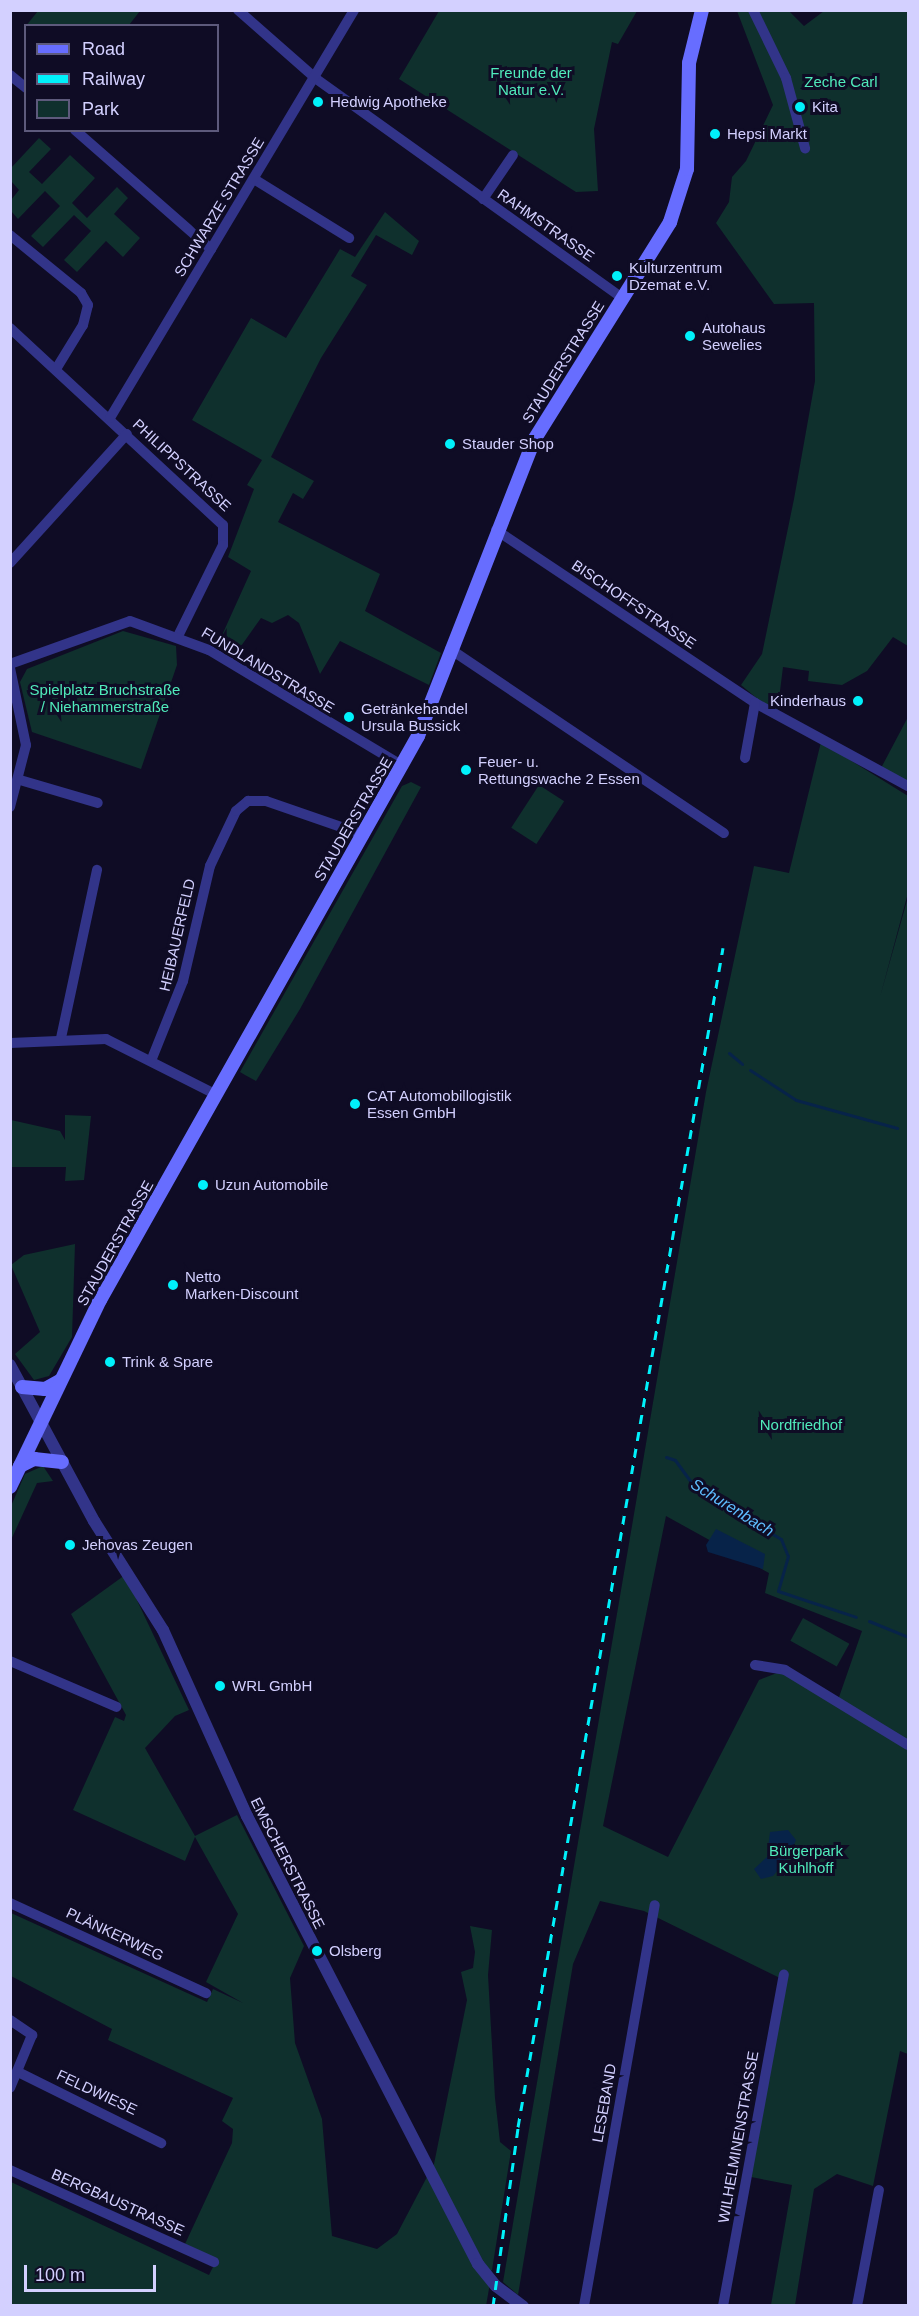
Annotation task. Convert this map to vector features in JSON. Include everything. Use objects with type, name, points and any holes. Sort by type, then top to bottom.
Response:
[{"type":"main road","name":"STAUDERSTRASSE","points":[[10,1487],[61,1380],[217,1095],[403,766],[534,440],[670,222],[684,182],[689,63],[702,10]]},
{"type":"main road","points":[[22,1387],[45,1389],[61,1380]]},
{"type":"main road","points":[[20,1466],[34,1460],[62,1462]]},
{"type":"street","name":"RAHMSTRASSE","points":[[238,10],[315,78],[622,298]]},
{"type":"street","name":"SCHWARZE STRASSE","points":[[110,418],[354,10]]},
{"type":"street","points":[[753,10],[781,68],[805,148]]},
{"type":"street","points":[[10,75],[24,86]]},
{"type":"street","points":[[77,132],[211,249]]},
{"type":"street","name":"RAHMSTRASSE","points":[[483,199],[513,155]]},
{"type":"street","points":[[254,179],[349,237]]},
{"type":"street","points":[[10,235],[81,293],[88,305],[86,319],[56,369]]},
{"type":"street","name":"PHILIPPSTRASSE","points":[[10,328],[110,418],[226,531],[178,636]]},
{"type":"street","points":[[10,562],[127,434]]},
{"type":"street","name":"BISCHOFFSTRASSE","points":[[496,530],[755,704],[909,786]]},
{"type":"street","name":"FUNDLANDSTRASSE","points":[[10,664],[124,621],[178,636],[403,766]]},
{"type":"street","points":[[450,649],[724,833]]},
{"type":"street","points":[[10,668],[25,730],[20,780],[10,807]]},
{"type":"street","points":[[745,758],[755,704]]},
{"type":"street","points":[[20,780],[98,803]]},
{"type":"street","name":"HEIBAUERFELD","points":[[151,1061],[183,981],[206,875],[236,810],[248,801],[266,801],[364,835]]},
{"type":"street","points":[[61,1038],[97,870]]},
{"type":"street","points":[[10,1043],[61,1038],[106,1039],[217,1095]]},
{"type":"street","name":"EMSCHERSTRASSE","points":[[10,1365],[62,1462],[163,1630],[247,1816],[478,2264],[496,2286],[524,2306]]},
{"type":"street","points":[[10,1661],[117,1707]]},
{"type":"street","points":[[755,1665],[785,1670],[909,1745]]},
{"type":"street","name":"PLÄNKERWEG","points":[[10,1903],[206,1993]]},
{"type":"street","name":"LESEBAND","points":[[584,2306],[655,1905]]},
{"type":"street","name":"WILHELMINENSTRASSE","points":[[723,2306],[784,1975]]},
{"type":"street","points":[[10,2020],[32,2034],[10,2088]]},
{"type":"street","name":"FELDWIESE","points":[[18,2072],[161,2143]]},
{"type":"street","name":"BERGBAUSTRASSE","points":[[10,2170],[214,2262]]},
{"type":"street","points":[[857,2306],[879,2190]]},
{"type":"green space","points":[[38,10],[140,11],[130,24],[27,24]]},
{"type":"green space","name":"Freunde der Natur e.V.","points":[[439,11],[637,11],[618,44],[612,42],[594,129],[598,191],[576,192],[399,79]]},
{"type":"green space","name":"Zeche Carl","points":[[737,11],[789,11],[804,26],[824,11],[908,11],[908,646],[893,637],[867,671],[842,685],[808,681],[809,671],[783,667],[777,715],[741,685],[762,654],[794,499],[815,381],[814,303],[774,304],[716,223],[729,202],[732,177],[746,161],[773,105]]},
{"type":"green space","points":[[39,138],[51,149],[29,172],[42,184],[70,155],[95,178],[72,203],[87,218],[117,187],[128,198],[114,214],[140,238],[123,257],[106,241],[77,272],[64,260],[91,231],[74,215],[43,247],[31,236],[60,206],[45,191],[18,219],[11,211],[11,200],[19,190],[11,181],[11,168]]},
{"type":"green space","points":[[385,212],[419,241],[412,255],[376,235],[351,276],[367,285],[321,358],[271,457],[314,481],[303,499],[293,493],[278,522],[380,574],[365,611],[441,653],[429,685],[340,641],[320,674],[299,623],[288,615],[272,623],[261,618],[234,656],[218,644],[251,571],[228,557],[254,489],[247,485],[262,460],[192,420],[251,318],[286,338],[340,249],[355,257]]},
{"type":"green space","name":"Spielplatz Bruchstraße / Niehammerstraße","points":[[123,631],[176,646],[177,665],[141,769],[32,732],[20,682],[27,669]]},
{"type":"green space","points":[[908,717],[908,786],[880,770]]},
{"type":"green space","points":[[821,742],[908,796],[908,893],[880,997],[908,897],[908,1743],[838,1700],[862,1631],[765,1593],[769,1573],[666,1516],[603,1826],[668,1857],[759,1680],[782,1671],[908,1748],[908,2054],[900,2051],[873,2186],[837,2174],[814,2189],[795,2305],[771,2305],[792,2185],[746,2176],[786,1981],[644,1911],[600,1901],[573,1964],[518,2295],[503,2282],[706,1092],[754,866],[789,873]]},
{"type":"green space","points":[[411,782],[421,787],[300,1009],[256,1081],[240,1072],[402,786]]},
{"type":"green space","points":[[539,785],[564,801],[536,844],[511,828]]},
{"type":"green space","points":[[65,1115],[91,1116],[84,1180],[65,1181],[66,1167],[11,1167],[11,1120],[60,1131],[65,1140]]},
{"type":"green space","points":[[75,1244],[72,1337],[49,1376],[34,1380],[15,1354],[40,1332],[11,1265],[24,1255]]},
{"type":"green space","points":[[43,1466],[53,1481],[37,1483],[11,1540],[11,1506],[25,1474]]},
{"type":"green space","points":[[125,1575],[189,1710],[175,1716],[145,1748],[195,1836],[237,1815],[304,1946],[290,1978],[295,2043],[322,2119],[332,2236],[377,2249],[397,2234],[428,2175],[490,2283],[486,2306],[11,2306],[11,2182],[209,2275],[217,2259],[185,2244],[232,2143],[233,2129],[222,2121],[233,2098],[108,2040],[112,2029],[11,1976],[11,1913],[207,2002],[213,1989],[243,2003],[206,1982],[238,1914],[195,1837],[185,1861],[73,1810],[115,1717],[124,1721],[126,1715],[71,1614]]},
{"type":"green space","points":[[803,1618],[849,1644],[837,1666],[790,1641]]},
{"type":"green space","points":[[470,1926],[492,1930],[488,1975],[495,2098],[500,2142],[511,2151],[492,2270],[487,2274],[433,2169],[467,2000],[461,1972],[473,1968],[475,1952]]},
{"type":"water","points":[[716,1529],[765,1554],[763,1569],[708,1552],[706,1545]]},
{"type":"water","points":[[788,1830],[796,1840],[789,1856],[773,1876],[761,1879],[754,1869],[767,1857],[770,1832]]},
{"type":"waterway","points":[[729,1053],[742,1064]]},
{"type":"waterway","points":[[750,1070],[796,1100],[897,1128]]},
{"type":"waterway","name":"Schurenbach","points":[[666,1457],[675,1460],[695,1488],[781,1539],[788,1556],[778,1591],[856,1617]]},
{"type":"waterway","points":[[869,1621],[908,1637]]},
{"type":"railway","points":[[493,2306],[518,2127],[723,948]]},
{"type":"place","name":"Hedwig Apotheke","points":[[318,102]]},
{"type":"place","name":"Kita","points":[[800,107]]},
{"type":"place","name":"Hepsi Markt","points":[[715,134]]},
{"type":"place","name":"Kulturzentrum Dzemat e.V.","points":[[617,276]]},
{"type":"place","name":"Autohaus Sewelies","points":[[690,336]]},
{"type":"place","name":"Stauder Shop","points":[[450,444]]},
{"type":"place","name":"Kinderhaus","points":[[858,701]]},
{"type":"place","name":"Getränkehandel Ursula Bussick","points":[[349,717]]},
{"type":"place","name":"Feuer- u. Rettungswache 2 Essen","points":[[466,770]]},
{"type":"place","name":"CAT Automobillogistik Essen GmbH","points":[[355,1104]]},
{"type":"place","name":"Uzun Automobile","points":[[203,1185]]},
{"type":"place","name":"Netto Marken-Discount","points":[[173,1285]]},
{"type":"place","name":"Trink & Spare","points":[[110,1362]]},
{"type":"place","name":"Jehovas Zeugen","points":[[70,1545]]},
{"type":"place","name":"WRL GmbH","points":[[220,1686]]},
{"type":"place","name":"Olsberg","points":[[317,1951]]},
{"type":"park label","name":"Nordfriedhof","points":[[801,1425]]},
{"type":"park label","name":"Bürgerpark Kuhlhoff","points":[[806,1858]]}]
